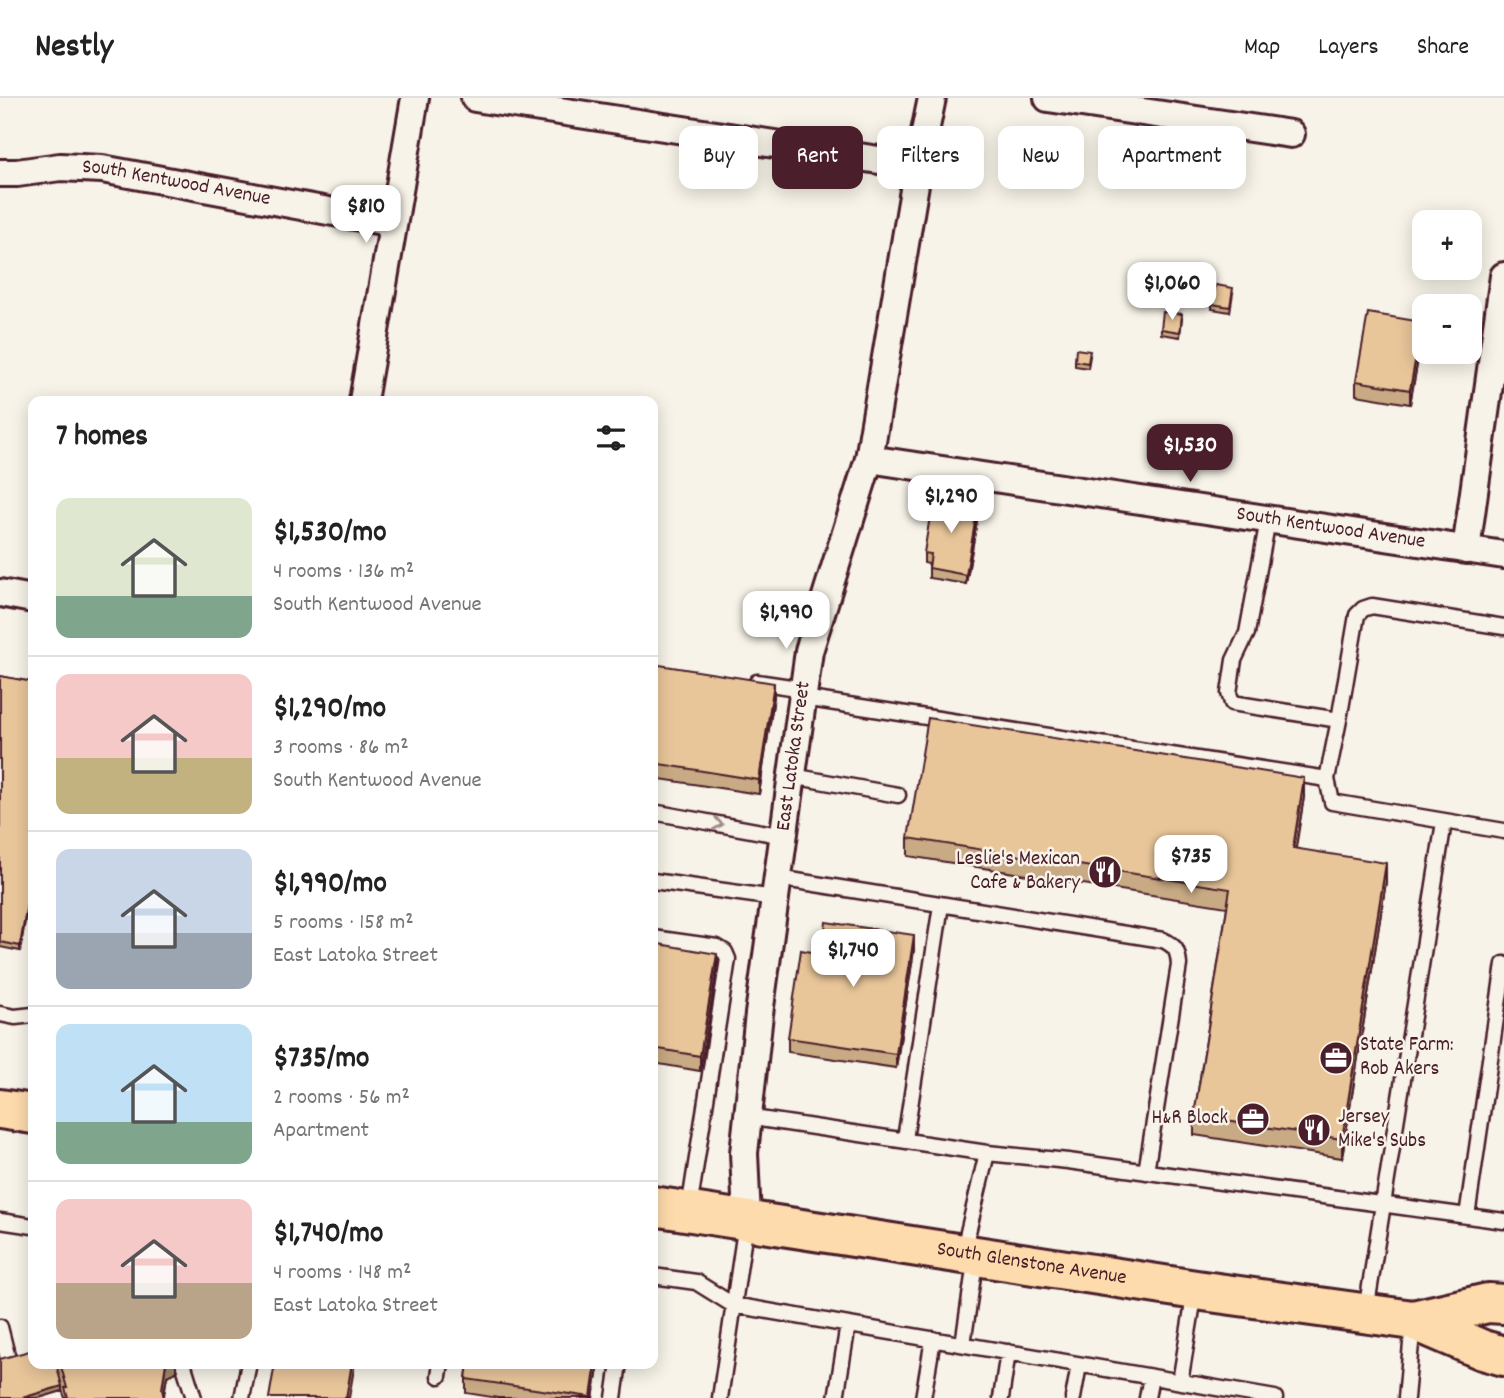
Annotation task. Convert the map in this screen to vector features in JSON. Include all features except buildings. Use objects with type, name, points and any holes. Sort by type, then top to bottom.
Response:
[{"type":"main road","points":[[0,1109],[28,1113]]},
{"type":"main road","name":"South Glenstone Avenue","points":[[671,1208],[1196,1290],[1413,1320],[1483,1350],[1504,1356]]},
{"type":"main road","name":"South Glenstone Avenue","points":[[1413,1320],[1488,1303],[1504,1304]]},
{"type":"street","points":[[364,396],[415,98]]},
{"type":"street","points":[[475,98],[877,160]]},
{"type":"street","name":"East Latoka Street","points":[[926,126],[932,98]]},
{"type":"street","points":[[1048,98],[1291,134]]},
{"type":"street","name":"South Kentwood Avenue","points":[[0,173],[60,167],[102,169],[393,223]]},
{"type":"street","name":"East Latoka Street","points":[[747,1219],[744,1153],[758,1014],[810,651],[869,459],[914,189]]},
{"type":"street","points":[[1465,550],[1504,276]]},
{"type":"street","name":"South Kentwood Avenue","points":[[869,459],[1504,555]]},
{"type":"street","points":[[0,593],[28,598]]},
{"type":"lane","points":[[1268,520],[1247,633],[1234,660],[1229,693],[1232,703],[1339,720]]},
{"type":"lane","points":[[1504,627],[1372,606],[1363,609],[1357,615],[1327,779],[1332,802],[1504,831]]},
{"type":"lane","points":[[749,681],[804,694],[1327,779]]},
{"type":"lane","points":[[792,776],[898,795]]},
{"type":"lane","points":[[658,813],[783,836]]},
{"type":"lane","points":[[1366,1314],[1444,822]]},
{"type":"lane","points":[[658,881],[776,888],[941,905],[1163,940],[1174,945],[1178,952],[1179,965],[1146,1172]]},
{"type":"lane","points":[[905,1139],[941,905]]},
{"type":"lane","points":[[658,939],[717,947],[725,952],[728,959],[671,1208]]},
{"type":"lane","points":[[1467,1216],[1504,964]]},
{"type":"lane","points":[[0,1014],[15,1017],[28,1016]]},
{"type":"lane","points":[[747,1117],[987,1153],[1146,1172],[1504,1222]]},
{"type":"lane","points":[[963,1344],[970,1254],[987,1153]]},
{"type":"lane","points":[[720,1398],[747,1219]]},
{"type":"lane","points":[[0,1221],[28,1225]]},
{"type":"lane","points":[[658,1277],[696,1282],[733,1305],[1180,1382],[1218,1393],[1275,1398]]},
{"type":"lane","points":[[1180,1382],[1196,1290]]},
{"type":"lane","points":[[1406,1398],[1413,1320]]},
{"type":"lane","points":[[836,1398],[848,1325]]},
{"type":"lane","points":[[0,1327],[18,1398]]},
{"type":"lane","points":[[923,1398],[933,1339]]},
{"type":"lane","points":[[1001,1398],[1009,1352]]},
{"type":"lane","points":[[1073,1398],[1079,1365]]},
{"type":"lane","points":[[185,1369],[194,1398]]},
{"type":"lane","points":[[242,1398],[247,1369]]},
{"type":"lane","points":[[614,1398],[618,1369]]},
{"type":"lane","points":[[1147,1398],[1151,1377]]},
{"type":"place","name":"Leslie's Mexican Cafe & Bakery","points":[[1105,872]]},
{"type":"place","name":"State Farm: Rob Akers","points":[[1336,1058]]},
{"type":"place","name":"H&R Block","points":[[1253,1119]]},
{"type":"place","name":"Jersey Mike's Subs","points":[[1314,1130]]}]
